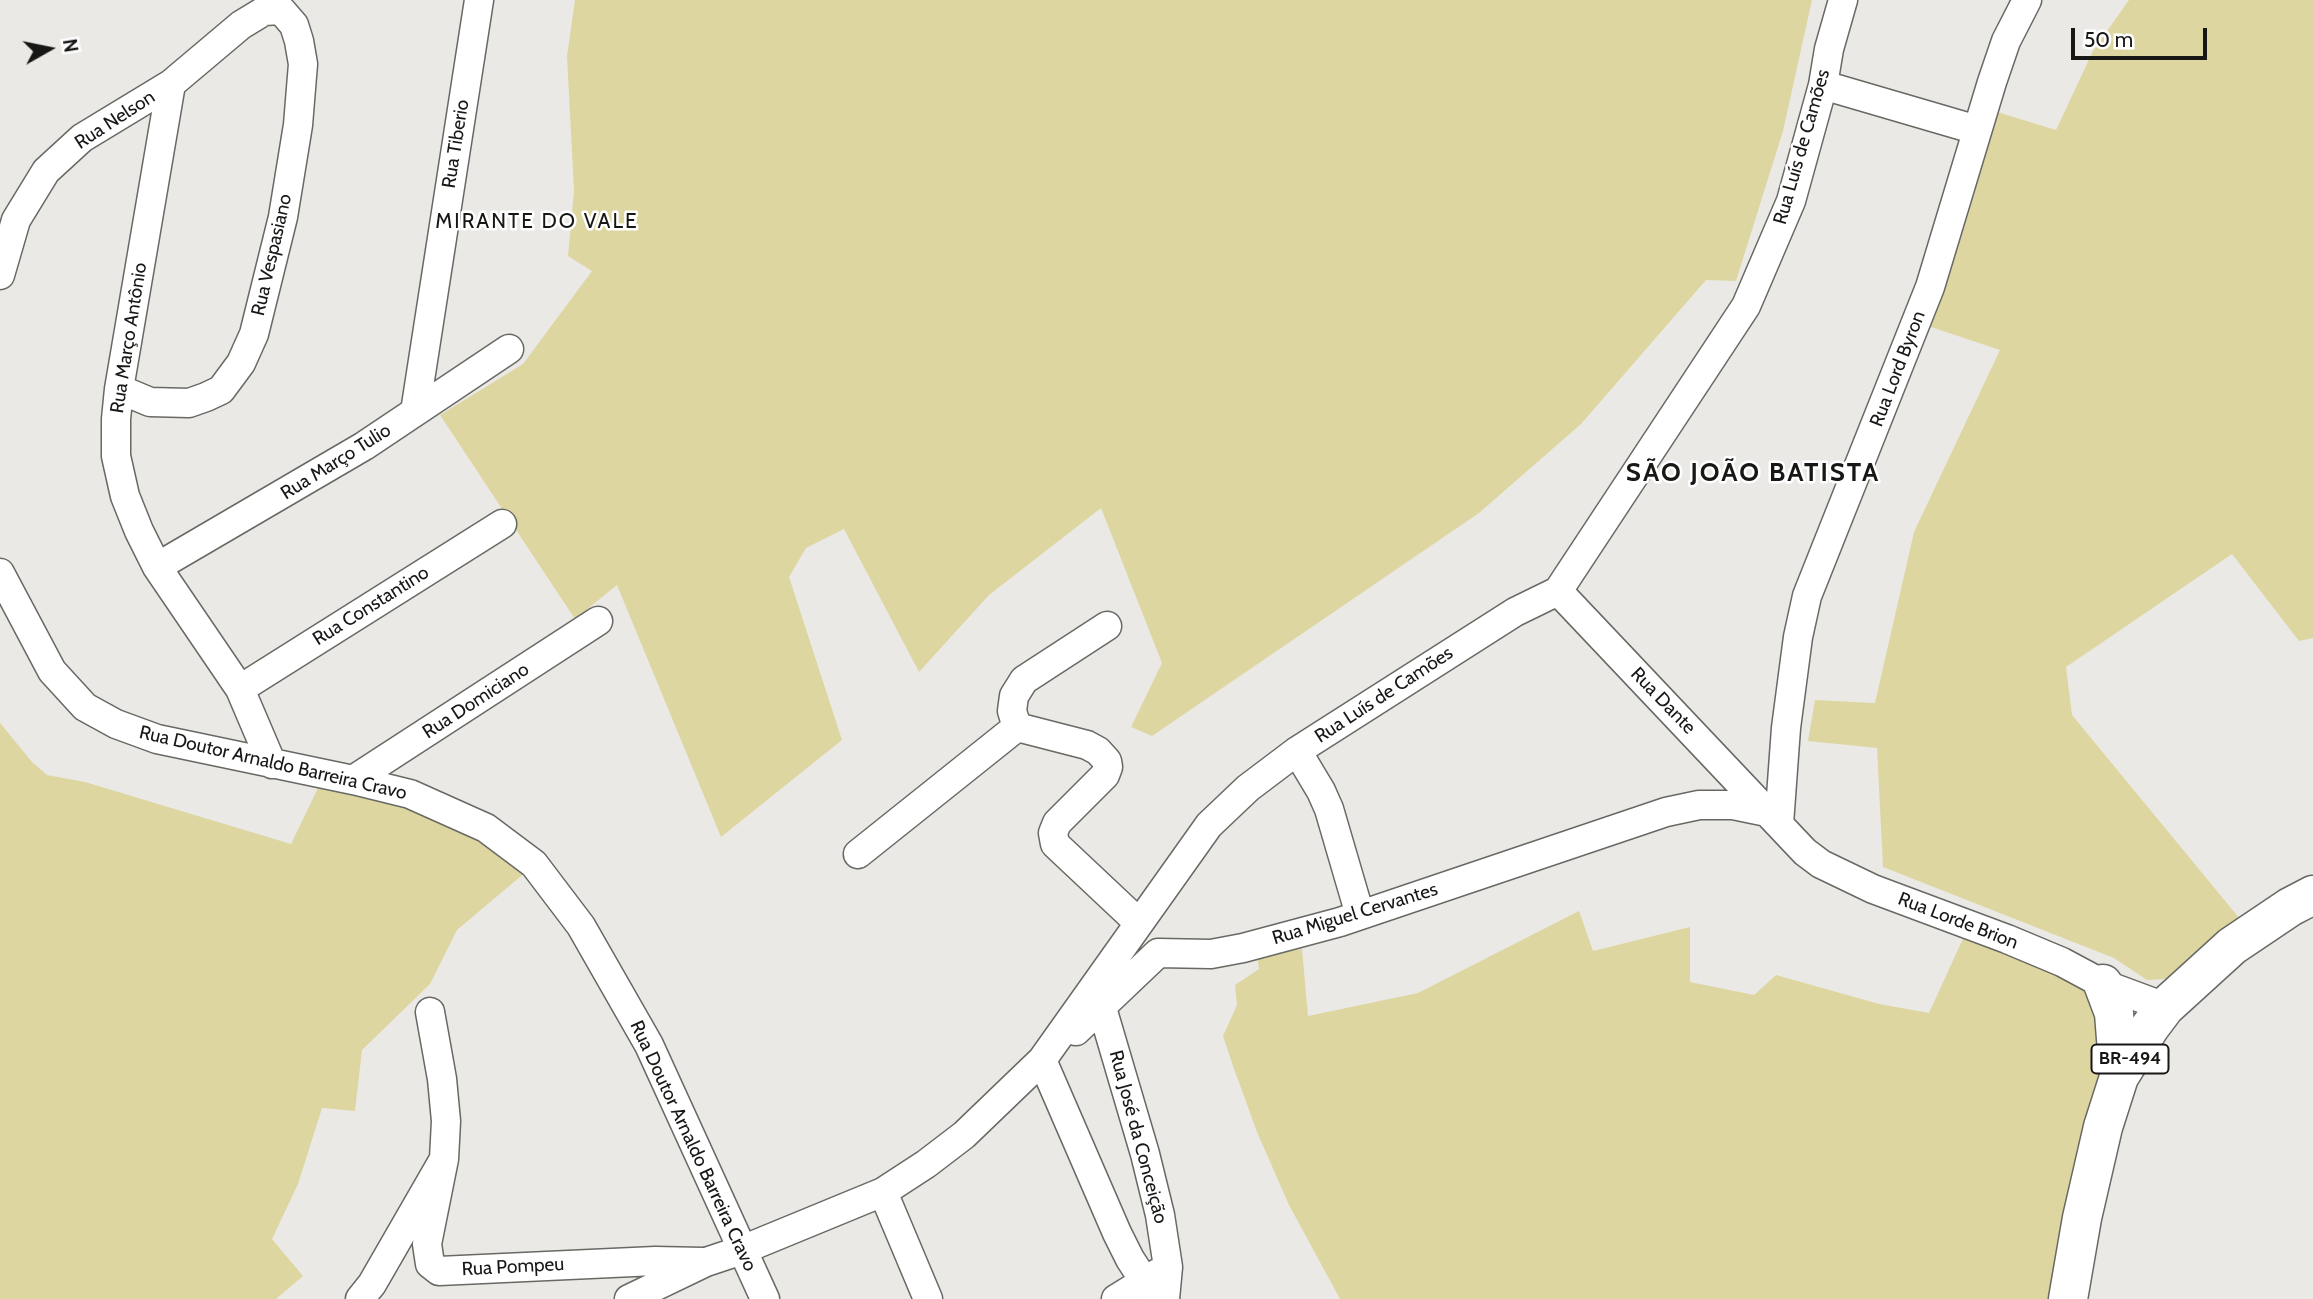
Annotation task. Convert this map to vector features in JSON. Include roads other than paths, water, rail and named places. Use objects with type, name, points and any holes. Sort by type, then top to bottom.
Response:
[{"type":"highway","name":"BR-494","points":[[2068,1299],[2082,1218],[2103,1127],[2119,1077],[2165,1007],[2232,946],[2313,895]]},
{"type":"highway","points":[[2104,984],[2113,1013],[2119,1077]]},
{"type":"street","name":"Rua Tiberio","points":[[415,412],[479,0]]},
{"type":"street","name":"Rua Luís de Camões","points":[[706,1262],[883,1192],[964,1135],[1042,1060],[1209,825],[1248,788],[1297,751],[1515,612],[1558,591],[1746,306],[1791,201],[1843,0]]},
{"type":"street","name":"Rua Lord Byron","points":[[1773,818],[1798,637],[1807,596],[1930,287],[2007,41],[2027,0]]},
{"type":"street","name":"Rua Nelson","points":[[0,275],[16,220],[46,171],[82,138],[171,84],[241,24],[264,12],[281,10]]},
{"type":"street","name":"Rua Vespasiano","points":[[119,389],[150,402],[190,403],[206,397],[220,390],[241,363],[254,334],[283,217],[298,125],[303,64],[294,25],[281,10]]},
{"type":"street","name":"Rua Março Antônio","points":[[171,84],[119,389],[116,456],[125,496],[157,567],[240,689],[272,764]]},
{"type":"street","points":[[1823,85],[1977,130]]},
{"type":"street","name":"Rua Março Tulio","points":[[157,567],[364,446],[509,349]]},
{"type":"street","name":"Rua Constantino","points":[[240,689],[502,524]]},
{"type":"street","name":"Rua Doutor Arnaldo Barreira Cravo","points":[[0,573],[52,671],[85,707],[157,739],[410,794],[486,828],[534,864],[581,926],[649,1045],[765,1299]]},
{"type":"street","name":"Rua Dante","points":[[1558,591],[1773,818]]},
{"type":"street","name":"Rua Domiciano","points":[[353,780],[598,621]]},
{"type":"street","points":[[1017,727],[1012,712],[1014,696],[1024,680],[1107,626]]},
{"type":"street","points":[[1017,727],[1087,745],[1098,751],[1107,761],[1105,775],[1057,823],[1053,833],[1055,844],[1139,923]]},
{"type":"street","points":[[858,855],[1017,727]]},
{"type":"street","points":[[1297,751],[1329,809],[1360,915]]},
{"type":"street","points":[[1699,805],[1719,759]]},
{"type":"street","name":"Rua Miguel Cervantes","points":[[1042,1060],[1102,1008],[1158,953],[1211,954],[1243,948],[1360,915],[1666,813],[1699,805],[1741,806],[1773,818]]},
{"type":"street","name":"Rua Lorde Brion","points":[[1773,818],[1805,852],[1839,874],[2018,943],[2104,984],[2165,1007]]},
{"type":"street","name":"Rua José da Conceição","points":[[1102,1008],[1160,1214],[1161,1287]]},
{"type":"street","name":"Rua Pompeu","points":[[430,1012],[442,1079],[446,1121],[444,1159],[427,1244],[430,1264],[439,1271],[706,1262]]},
{"type":"street","points":[[1042,1060],[1117,1233],[1161,1287],[1116,1299]]},
{"type":"street","name":"Rua Pompeu","points":[[360,1299],[372,1284],[444,1159]]},
{"type":"street","points":[[883,1192],[928,1299]]},
{"type":"street","points":[[629,1299],[706,1262]]},
{"type":"street","points":[[621,1263],[639,1272],[656,1287]]},
{"type":"district","name":"MIRANTE DO VALE","points":[[537,222]]},
{"type":"district","name":"SÃO JOÃO BATISTA","points":[[1753,473]]}]
